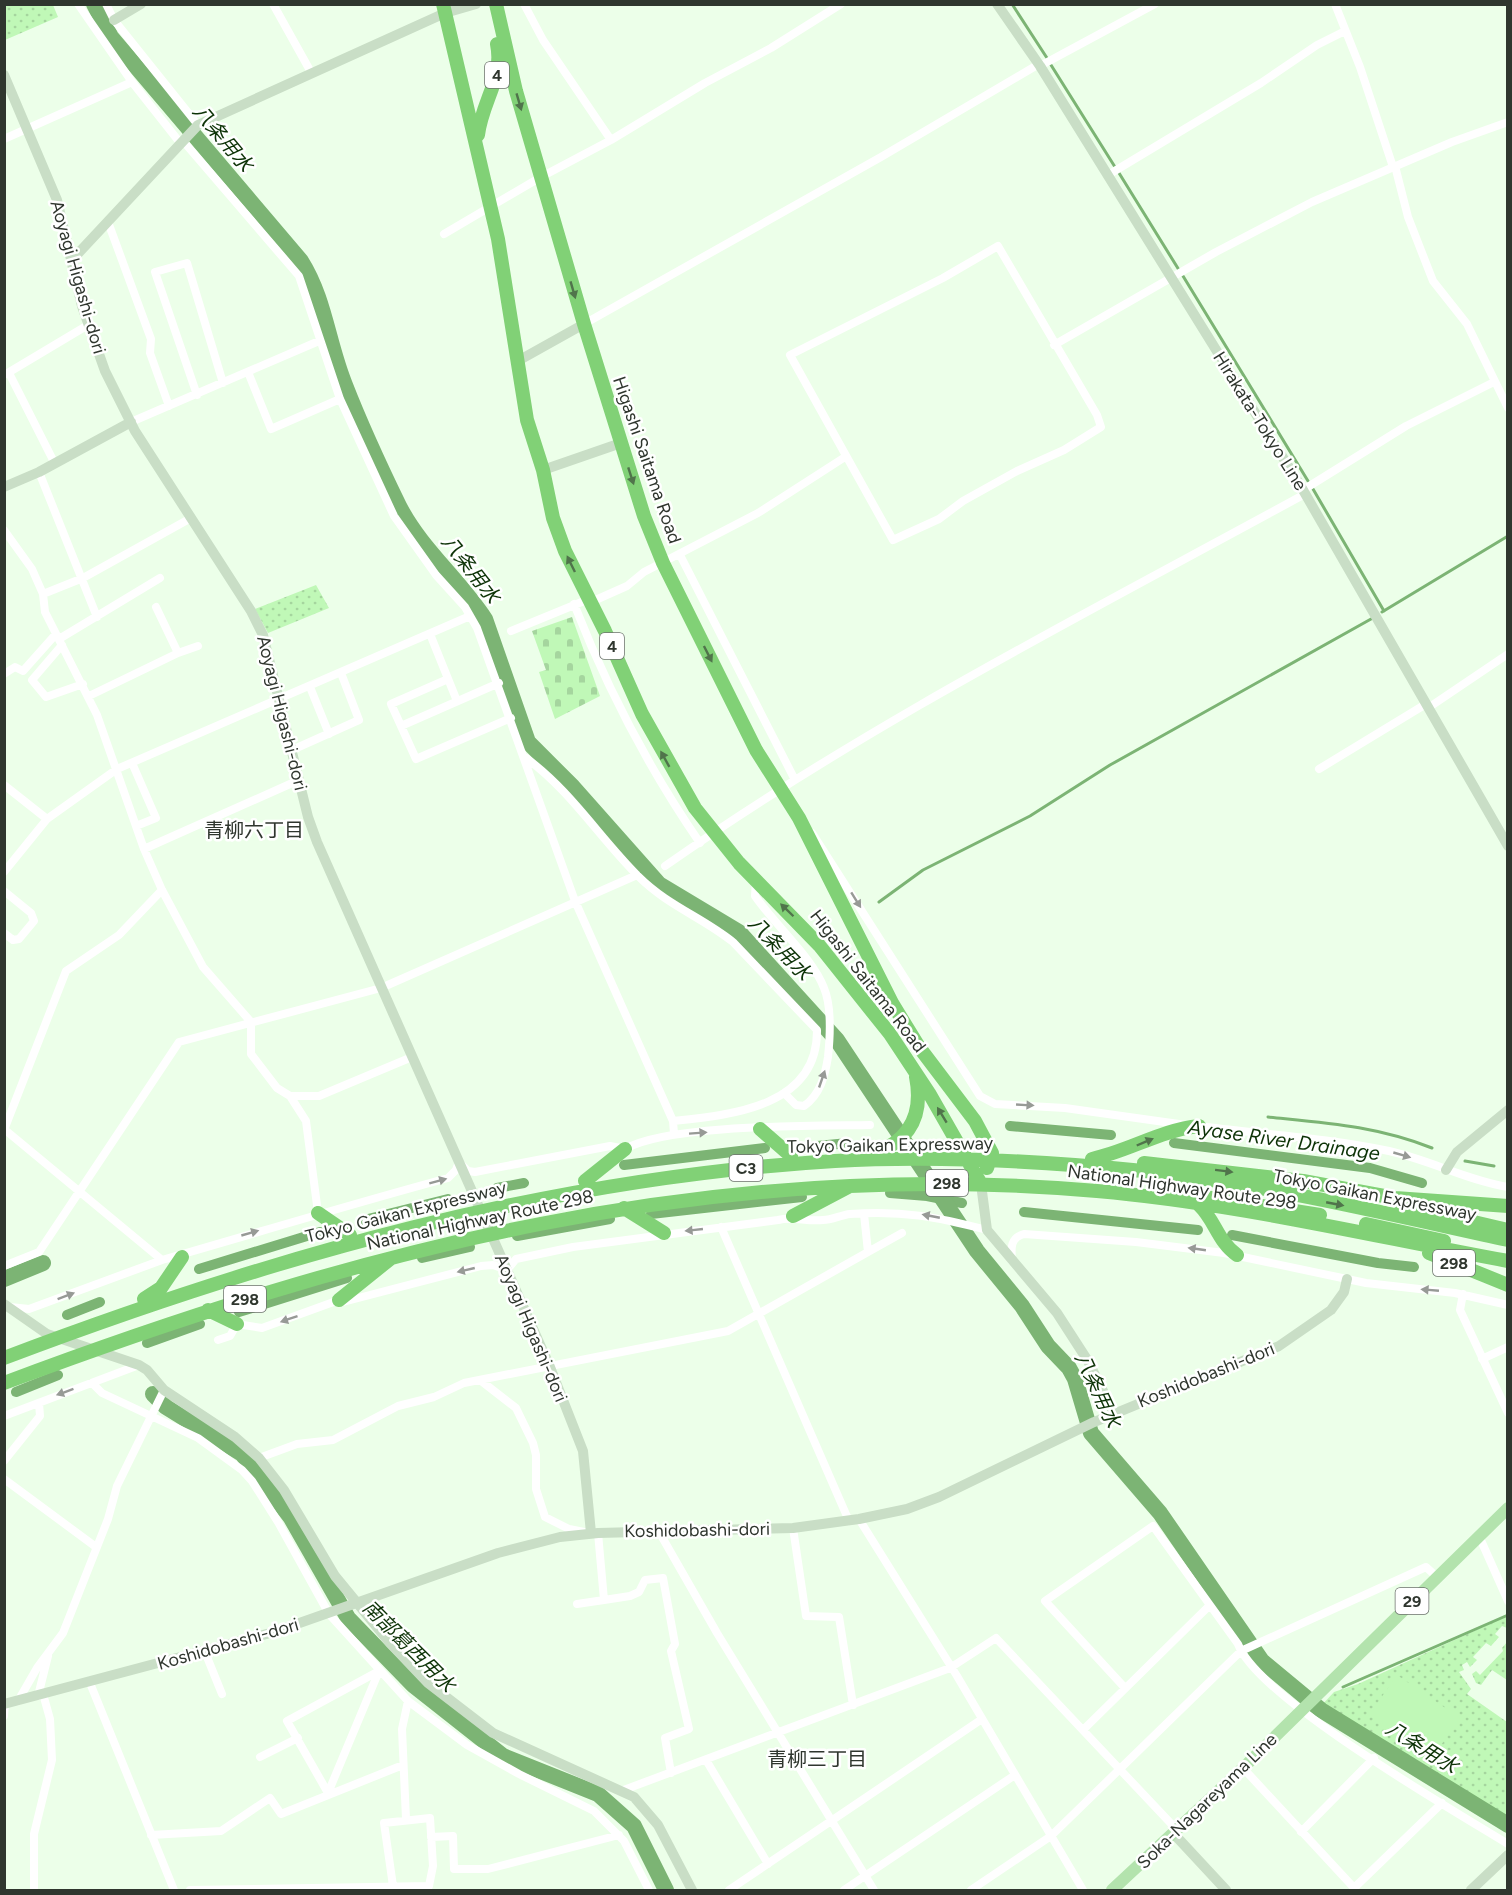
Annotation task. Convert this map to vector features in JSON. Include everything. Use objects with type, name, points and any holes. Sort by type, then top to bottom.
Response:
[{"type":"highway","name":"Higashi Saitama Road","points":[[495,4],[516,91],[584,324],[644,516],[663,563],[756,750],[799,818],[892,1003],[919,1047],[975,1121],[992,1153]]},
{"type":"highway","name":"4","points":[[477,143],[480,116],[499,67],[491,16],[495,4]]},
{"type":"highway","name":"Higashi Saitama Road","points":[[445,7],[491,206],[527,420],[561,540],[665,759],[714,834],[819,945],[866,1002],[914,1068],[981,1184]]},
{"type":"highway","points":[[878,1152],[903,1137],[916,1115],[919,1091],[914,1068]]},
{"type":"highway","points":[[1092,1159],[1113,1154],[1170,1131],[1198,1126]]},
{"type":"highway","points":[[760,1129],[791,1156]]},
{"type":"highway","points":[[585,1181],[625,1149]]},
{"type":"highway","name":"National Highway Route 298","points":[[4,1350],[144,1299],[350,1235],[585,1181],[693,1165],[791,1156],[878,1152],[992,1153],[1179,1166],[1329,1186],[1395,1198],[1508,1206]]},
{"type":"highway","points":[[981,1184],[992,1153]]},
{"type":"highway","name":"Tokyo Gaikan Expressway","points":[[4,1358],[103,1321],[245,1274],[439,1220],[580,1190],[646,1180],[790,1164],[889,1159],[960,1160],[1148,1172],[1224,1183],[1508,1240]]},
{"type":"highway","name":"Tokyo Gaikan Expressway","points":[[4,1374],[214,1300],[400,1245],[573,1208],[660,1194],[778,1181],[862,1176],[965,1176],[1140,1187],[1273,1207],[1508,1254]]},
{"type":"highway","points":[[793,1216],[852,1184]]},
{"type":"highway","name":"National Highway Route 298","points":[[4,1383],[96,1348],[208,1310],[394,1256],[490,1232],[624,1208],[768,1190],[852,1184],[981,1184],[1097,1191],[1199,1205],[1322,1225],[1403,1242],[1506,1284]]},
{"type":"highway","name":"298","points":[[1329,1186],[1508,1230]]},
{"type":"highway","points":[[1199,1205],[1207,1214],[1221,1240],[1237,1255]]},
{"type":"highway","points":[[624,1208],[664,1233]]},
{"type":"highway","points":[[318,1213],[350,1235]]},
{"type":"highway","name":"298","points":[[1403,1242],[1508,1262]]},
{"type":"highway","points":[[339,1300],[394,1256]]},
{"type":"highway","points":[[144,1299],[161,1288],[182,1257]]},
{"type":"highway","points":[[208,1310],[237,1324]]},
{"type":"main road","name":"29","points":[[1302,1710],[1479,1536],[1505,1515]]},
{"type":"main road","name":"Soka-Nagareyama Line","points":[[1112,1890],[1176,1832],[1302,1710]]},
{"type":"street","points":[[78,4],[132,82],[299,276],[340,399],[402,529],[470,616],[486,647],[575,901],[674,1121],[674,1134]]},
{"type":"street","points":[[106,4],[114,20],[196,127]]},
{"type":"street","points":[[114,20],[141,4]]},
{"type":"street","points":[[273,4],[312,74]]},
{"type":"street","points":[[71,261],[196,127],[312,74],[445,7],[476,4]]},
{"type":"street","points":[[524,4],[543,40],[611,140]]},
{"type":"street","points":[[444,234],[541,177],[611,140],[705,83],[771,48],[841,4]]},
{"type":"street","name":"Hirakata-Tokyo Line","points":[[997,4],[1040,65],[1304,492],[1508,846]]},
{"type":"street","points":[[516,362],[1040,65],[1155,4]]},
{"type":"street","points":[[1335,4],[1364,77],[1408,217],[1433,281],[1467,324],[1508,408]]},
{"type":"street","points":[[1108,175],[1261,83],[1317,45],[1345,31]]},
{"type":"street","name":"Aoyagi Higashi-dori","points":[[4,75],[57,200],[88,326],[105,371],[131,422],[258,623],[267,647],[299,780],[320,851],[507,1270],[583,1451],[595,1533]]},
{"type":"street","points":[[4,139],[132,82]]},
{"type":"street","points":[[1054,345],[1312,201],[1452,142],[1508,122]]},
{"type":"street","points":[[108,222],[151,339],[150,354],[169,406]]},
{"type":"street","points":[[998,246],[1054,345],[1097,415],[1101,427],[1064,450],[1017,471],[963,501],[939,519],[893,540],[790,356],[943,278],[998,246]]},
{"type":"street","points":[[197,395],[155,272],[187,263],[223,383]]},
{"type":"street","points":[[55,464],[7,374],[88,326]]},
{"type":"street","points":[[4,488],[55,464],[131,422],[319,341]]},
{"type":"street","points":[[248,372],[271,429],[340,399]]},
{"type":"street","points":[[666,866],[795,780],[982,672],[1304,492],[1406,426],[1494,382]]},
{"type":"street","points":[[543,470],[621,443]]},
{"type":"street","points":[[511,631],[574,604],[590,601],[627,586],[635,578],[758,513],[845,457]]},
{"type":"street","points":[[39,472],[97,617]]},
{"type":"street","points":[[43,594],[81,579],[191,518]]},
{"type":"street","points":[[4,530],[32,569],[43,594],[45,612],[89,696],[144,849],[162,890],[204,967],[251,1022],[251,1054],[277,1088],[290,1096],[306,1121],[318,1213]]},
{"type":"street","points":[[680,555],[795,780]]},
{"type":"street","points":[[4,674],[15,667],[23,671],[59,639],[160,578]]},
{"type":"street","points":[[574,604],[590,644],[627,721],[668,794],[700,843]]},
{"type":"street","points":[[156,607],[178,653]]},
{"type":"street","points":[[4,872],[47,819],[117,769],[341,674],[470,616]]},
{"type":"street","points":[[430,634],[457,701]]},
{"type":"street","points":[[59,639],[32,680],[46,697],[83,684]]},
{"type":"street","points":[[89,696],[178,653],[198,646]]},
{"type":"street","points":[[1319,769],[1508,654]]},
{"type":"street","points":[[292,750],[359,720],[341,674]]},
{"type":"street","points":[[448,679],[391,704],[416,759],[511,718]]},
{"type":"street","points":[[401,726],[499,683]]},
{"type":"street","points":[[309,687],[329,734]]},
{"type":"street","points":[[525,757],[564,790],[637,875],[683,912],[718,930],[733,942],[817,1030],[816,1055],[810,1068],[784,1093],[740,1113],[674,1121]]},
{"type":"street","points":[[132,763],[156,818],[136,826]]},
{"type":"street","points":[[144,849],[299,780]]},
{"type":"street","points":[[4,785],[47,819]]},
{"type":"street","points":[[799,818],[825,850],[980,1096],[995,1104],[1065,1108],[1356,1145],[1391,1152],[1481,1182],[1508,1187]]},
{"type":"street","points":[[4,1266],[39,1252],[180,1042],[381,988],[637,875]]},
{"type":"street","points":[[756,880],[755,896],[819,977],[828,999],[828,1053],[822,1084],[804,1106],[796,1105],[784,1093]]},
{"type":"street","points":[[162,890],[119,935],[66,971],[5,1130],[162,1260]]},
{"type":"street","points":[[4,891],[31,913],[34,921],[19,939],[13,940],[4,933]]},
{"type":"street","points":[[290,1096],[319,1096],[412,1057]]},
{"type":"street","points":[[1446,1170],[1457,1152],[1508,1110]]},
{"type":"street","points":[[7,1305],[29,1309],[162,1260],[182,1257],[193,1250],[448,1178],[456,1170],[459,1162],[468,1171],[475,1172],[610,1146],[625,1149],[633,1144],[674,1134],[870,1125]]},
{"type":"street","points":[[981,1184],[987,1230],[1057,1314],[1102,1385],[1114,1413]]},
{"type":"street","points":[[218,1340],[230,1336],[237,1324],[262,1328],[339,1300],[343,1302],[481,1266],[493,1265],[507,1270],[512,1262],[527,1256],[664,1233],[793,1216],[813,1221],[894,1212],[929,1215],[987,1230]]},
{"type":"street","points":[[864,1214],[868,1252]]},
{"type":"street","points":[[721,1227],[757,1314],[854,1520],[982,1719],[1083,1890]]},
{"type":"street","points":[[259,1458],[297,1444],[333,1440],[398,1406],[434,1397],[464,1383],[728,1331],[902,1233]]},
{"type":"street","points":[[1012,1262],[1012,1243],[1017,1236],[1024,1234],[1136,1242],[1237,1255],[1347,1279],[1399,1288],[1463,1294],[1508,1305]]},
{"type":"street","name":"Koshidobashi-dori","points":[[5,1704],[205,1652],[331,1613],[513,1549],[595,1533],[793,1528],[854,1520],[907,1509],[939,1497],[1114,1413],[1279,1346],[1297,1336],[1331,1310],[1344,1292],[1347,1279]]},
{"type":"street","points":[[1463,1294],[1460,1310],[1508,1413]]},
{"type":"street","points":[[7,1305],[47,1334],[96,1348],[139,1365],[147,1370],[164,1390],[235,1437],[259,1458],[284,1490],[335,1576],[355,1604],[409,1665],[471,1719],[512,1742],[634,1797],[658,1825],[692,1890]]},
{"type":"street","points":[[1482,1359],[1508,1347]]},
{"type":"street","points":[[4,1416],[139,1365]]},
{"type":"street","points":[[480,1380],[516,1408],[533,1443],[536,1455],[536,1489],[545,1517],[569,1529],[595,1533],[604,1600]]},
{"type":"street","points":[[92,1383],[102,1393],[198,1438],[252,1481],[331,1613],[408,1701],[467,1745],[594,1811],[619,1835],[649,1890]]},
{"type":"street","points":[[18,1701],[31,1677],[63,1633],[112,1507],[117,1486],[164,1390]]},
{"type":"street","points":[[4,1461],[7,1452],[40,1416],[39,1403]]},
{"type":"street","points":[[4,1479],[96,1547]]},
{"type":"street","points":[[1125,1688],[1045,1601],[1153,1526],[1247,1661],[1302,1710],[1508,1844]]},
{"type":"street","points":[[793,1528],[806,1616],[838,1617],[853,1705]]},
{"type":"street","points":[[662,1530],[662,1537],[711,1623],[874,1890]]},
{"type":"street","points":[[1479,1536],[1508,1600]]},
{"type":"street","points":[[971,1890],[1051,1836],[1241,1651],[1426,1567],[1437,1577]]},
{"type":"street","points":[[578,1604],[630,1596],[639,1592],[645,1580],[663,1578],[675,1644],[671,1651],[689,1729],[665,1737],[671,1773]]},
{"type":"street","points":[[1083,1730],[1209,1606]]},
{"type":"street","points":[[621,1791],[950,1668],[996,1638],[1121,1770],[1226,1890]]},
{"type":"street","points":[[205,1652],[222,1694]]},
{"type":"street","points":[[34,1890],[33,1834],[52,1760],[51,1719],[40,1695],[48,1655]]},
{"type":"street","points":[[328,1793],[287,1721],[380,1671]]},
{"type":"street","points":[[328,1793],[380,1671]]},
{"type":"street","points":[[90,1683],[174,1890]]},
{"type":"street","points":[[406,1819],[403,1718],[408,1701]]},
{"type":"street","points":[[4,1716],[5,1704]]},
{"type":"street","points":[[729,1890],[982,1719]]},
{"type":"street","points":[[260,1757],[298,1738]]},
{"type":"street","points":[[1301,1832],[1374,1758]]},
{"type":"street","points":[[706,1760],[768,1864]]},
{"type":"street","points":[[151,1835],[221,1832],[270,1798],[280,1814],[403,1765]]},
{"type":"street","points":[[1243,1768],[1355,1889],[1442,1803]]},
{"type":"street","points":[[844,1890],[1015,1775]]},
{"type":"street","points":[[190,1890],[393,1887],[429,1886],[433,1866],[430,1818],[384,1823],[393,1887]]},
{"type":"street","points":[[431,1837],[453,1836],[454,1869],[488,1869],[619,1835]]},
{"type":"street","points":[[1471,1890],[1508,1855]]},
{"type":"green space","points":[[5,4],[53,5],[58,17],[5,40]]},
{"type":"green space","points":[[316,585],[329,608],[268,633],[255,609]]},
{"type":"green space","points":[[572,617],[600,696],[555,719],[539,672],[546,670],[532,631]]},
{"type":"green space","points":[[1507,1616],[1507,1628],[1502,1626],[1495,1634],[1499,1637],[1491,1646],[1486,1643],[1473,1657],[1477,1660],[1470,1667],[1467,1662],[1462,1665],[1464,1670],[1459,1672],[1471,1689],[1467,1694],[1507,1722],[1507,1821],[1320,1707],[1334,1692],[1358,1684]]},
{"type":"green space","points":[[1507,1642],[1507,1680],[1492,1670],[1481,1685],[1476,1683],[1472,1674],[1476,1671],[1480,1675],[1503,1651],[1502,1648]]},
{"type":"green space","points":[[1397,1675],[1460,1718],[1432,1758],[1369,1715]]},
{"type":"waterway","name":"八条用水","points":[[94,4],[111,37],[301,261],[316,291],[345,385],[399,506],[418,536],[485,619],[528,742],[573,787],[659,884],[739,932],[837,1040],[977,1251],[1022,1306],[1048,1346],[1069,1368],[1075,1379],[1091,1433],[1160,1513],[1262,1661],[1321,1710],[1508,1825]]},
{"type":"waterway","points":[[1012,4],[1047,58]]},
{"type":"waterway","points":[[1051,65],[1115,167]]},
{"type":"waterway","points":[[1119,173],[1179,270]]},
{"type":"waterway","points":[[1183,276],[1308,481]]},
{"type":"waterway","points":[[1313,489],[1384,611]]},
{"type":"waterway","points":[[1382,612],[1508,536]]},
{"type":"waterway","points":[[879,902],[923,870],[1030,816],[1110,765],[1371,619]]},
{"type":"waterway","points":[[1268,1117],[1371,1130],[1432,1148]]},
{"type":"waterway","name":"Ayase River Drainage","points":[[1010,1126],[1111,1135]]},
{"type":"waterway","name":"Ayase River Drainage","points":[[807,1147],[848,1143]]},
{"type":"waterway","name":"Ayase River Drainage","points":[[1174,1143],[1370,1168],[1422,1183]]},
{"type":"waterway","name":"Ayase River Drainage","points":[[624,1165],[765,1148]]},
{"type":"waterway","points":[[1465,1161],[1494,1166]]},
{"type":"waterway","name":"Ayase River Drainage","points":[[497,1188],[524,1183]]},
{"type":"waterway","name":"Ayase River Drainage","points":[[890,1193],[927,1196],[962,1203]]},
{"type":"waterway","name":"Ayase River Drainage","points":[[651,1214],[802,1197]]},
{"type":"waterway","name":"Ayase River Drainage","points":[[364,1220],[448,1199]]},
{"type":"waterway","name":"Ayase River Drainage","points":[[1024,1212],[1198,1230]]},
{"type":"waterway","name":"Ayase River Drainage","points":[[517,1236],[610,1219]]},
{"type":"waterway","name":"Ayase River Drainage","points":[[199,1269],[320,1232]]},
{"type":"waterway","name":"Ayase River Drainage","points":[[1232,1235],[1378,1263],[1414,1267]]},
{"type":"waterway","name":"Ayase River Drainage","points":[[422,1258],[470,1247]]},
{"type":"waterway","name":"南部葛西用水","points":[[4,1279],[43,1263]]},
{"type":"waterway","name":"Ayase River Drainage","points":[[239,1312],[347,1278]]},
{"type":"waterway","name":"Ayase River Drainage","points":[[67,1315],[100,1302]]},
{"type":"waterway","name":"Ayase River Drainage","points":[[147,1343],[200,1324]]},
{"type":"waterway","name":"Ayase River Drainage","points":[[16,1392],[58,1375]]},
{"type":"waterway","name":"南部葛西用水","points":[[153,1394],[166,1407],[242,1454],[291,1518],[348,1618],[413,1685],[503,1756],[598,1794],[634,1826],[666,1890]]},
{"type":"waterway","points":[[1343,1687],[1508,1615]]},
{"type":"district","name":"青柳六丁目","points":[[254,830]]},
{"type":"district","name":"青柳三丁目","points":[[817,1759]]}]
